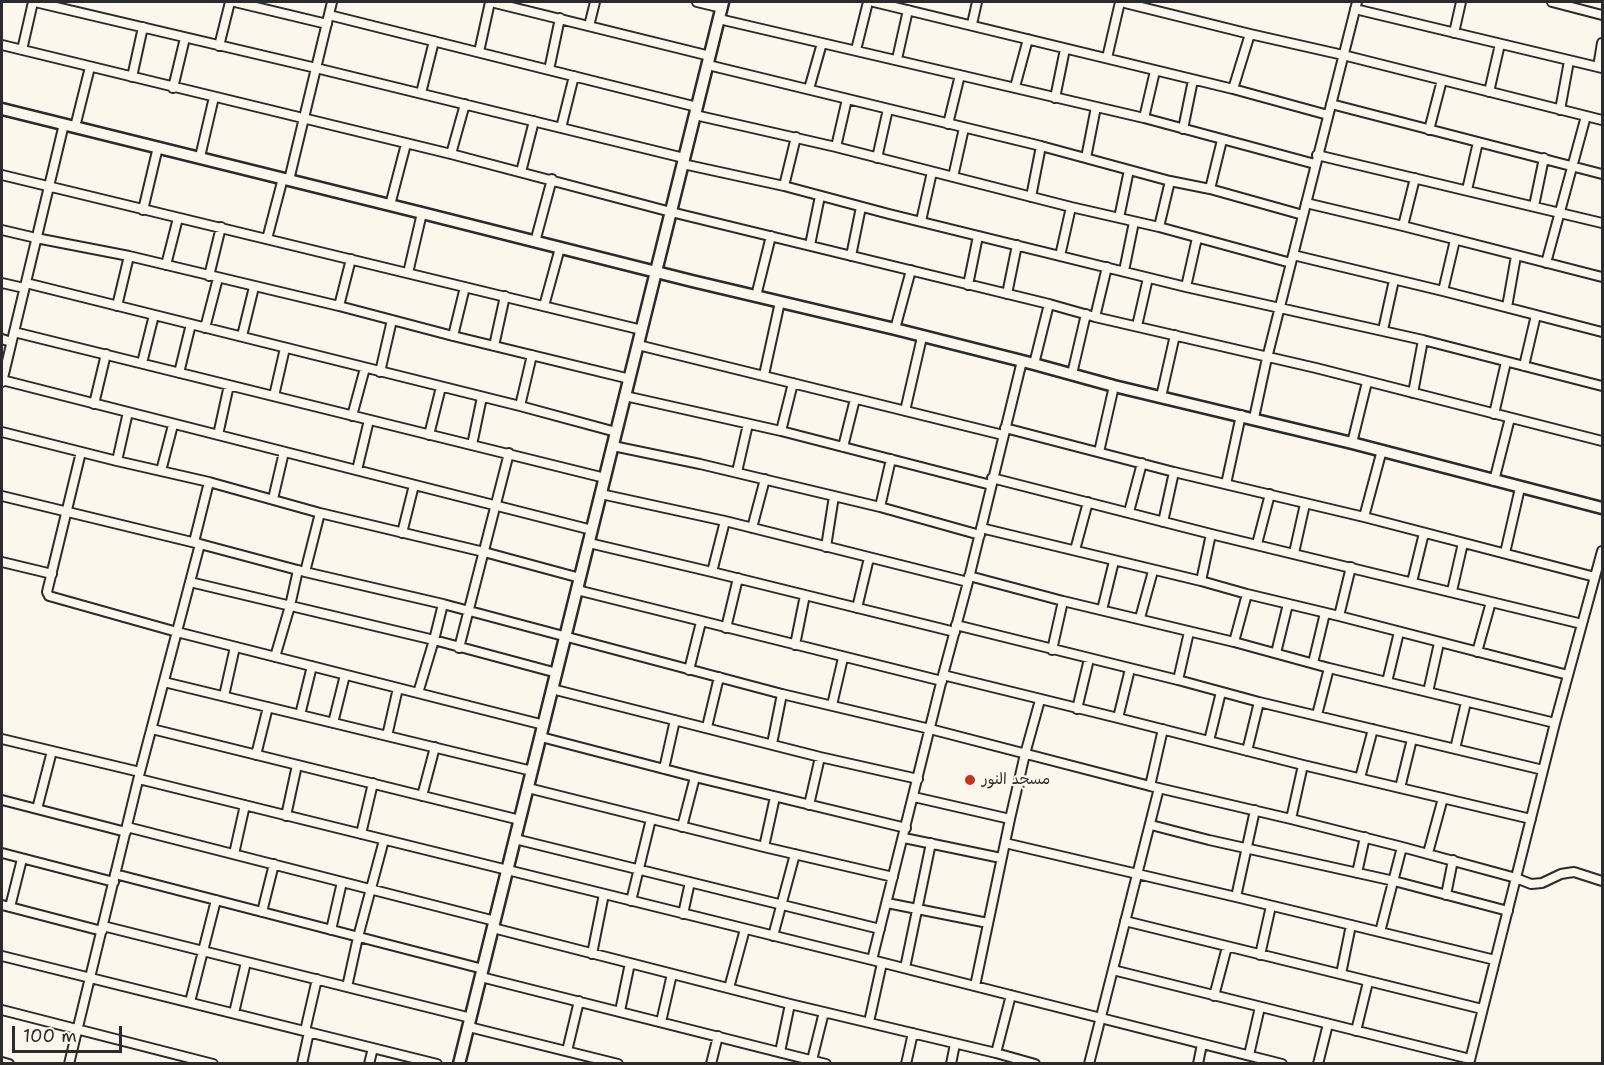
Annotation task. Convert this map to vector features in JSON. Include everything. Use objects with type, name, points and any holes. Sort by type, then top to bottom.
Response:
[{"type":"street","points":[[22,50],[34,2],[53,4],[185,38],[534,121],[861,207],[1148,278],[1383,330],[1602,386]]},
{"type":"street","points":[[219,46],[232,2],[327,24]]},
{"type":"street","points":[[267,239],[303,119],[332,2]]},
{"type":"street","points":[[479,52],[491,2],[560,18],[847,99],[1041,146],[1303,215]]},
{"type":"street","points":[[589,26],[595,2]]},
{"type":"street","points":[[698,2],[822,43],[1144,118],[1315,164]]},
{"type":"street","points":[[856,50],[868,2]]},
{"type":"street","points":[[874,2],[972,24],[1328,115]]},
{"type":"street","points":[[972,24],[977,2]]},
{"type":"street","points":[[1107,58],[1121,2],[1602,120]]},
{"type":"street","points":[[1454,33],[1461,2]]},
{"type":"street","points":[[1552,2],[1583,5],[1602,15]]},
{"type":"street","points":[[1254,418],[1279,308],[1356,5],[1454,33],[1600,68],[1602,43]]},
{"type":"street","points":[[459,1064],[722,9]]},
{"type":"street","points":[[897,59],[908,10]]},
{"type":"street","points":[[329,15],[574,76],[696,111],[1071,207],[1197,238],[1443,291],[1602,332]]},
{"type":"street","points":[[549,70],[560,18]]},
{"type":"street","points":[[132,77],[143,27]]},
{"type":"street","points":[[1233,89],[1250,34]]},
{"type":"street","points":[[173,88],[185,38]]},
{"type":"street","points":[[1015,87],[1028,39]]},
{"type":"street","points":[[421,93],[434,41]]},
{"type":"street","points":[[809,89],[822,43]]},
{"type":"street","points":[[1489,92],[1500,44]]},
{"type":"street","points":[[2,45],[552,179],[671,212],[1095,317],[1316,368],[1602,441]]},
{"type":"street","points":[[1055,98],[1065,49]]},
{"type":"street","points":[[1560,110],[1569,61]]},
{"type":"street","points":[[90,67],[49,186],[2,381],[497,504],[592,530]]},
{"type":"street","points":[[1144,118],[1155,71]]},
{"type":"street","points":[[948,124],[960,75]]},
{"type":"street","points":[[561,128],[574,76]]},
{"type":"street","points":[[1183,129],[1193,80]]},
{"type":"street","points":[[1429,130],[1442,80]]},
{"type":"street","points":[[200,157],[214,98]]},
{"type":"street","points":[[836,147],[847,99]]},
{"type":"street","points":[[451,154],[465,104]]},
{"type":"street","points":[[1331,104],[1602,174]]},
{"type":"street","points":[[1086,158],[1096,107]]},
{"type":"street","points":[[2,109],[656,273],[895,329],[1114,386],[1254,418],[1602,508]]},
{"type":"street","points":[[877,158],[888,109]]},
{"type":"street","points":[[1546,263],[1586,116]]},
{"type":"street","points":[[521,172],[534,121]]},
{"type":"street","points":[[953,177],[964,128]]},
{"type":"street","points":[[784,186],[796,137]]},
{"type":"street","points":[[1210,189],[1222,140]]},
{"type":"street","points":[[1467,190],[1478,142]]},
{"type":"street","points":[[390,205],[406,144]]},
{"type":"street","points":[[1031,196],[1041,146]]},
{"type":"street","points":[[143,210],[158,147]]},
{"type":"street","points":[[1317,155],[1602,223]]},
{"type":"street","points":[[1534,206],[1544,158]]},
{"type":"street","points":[[1119,218],[1129,170]]},
{"type":"street","points":[[921,221],[932,172]]},
{"type":"street","points":[[2,175],[642,330]]},
{"type":"street","points":[[1404,226],[1415,178]]},
{"type":"street","points":[[535,242],[552,179]]},
{"type":"street","points":[[1159,227],[1170,181]]},
{"type":"street","points":[[810,245],[820,196]]},
{"type":"street","points":[[1306,203],[1602,277]]},
{"type":"street","points":[[851,256],[861,207]]},
{"type":"street","points":[[1060,256],[1071,207]]},
{"type":"street","points":[[408,273],[422,213]]},
{"type":"street","points":[[166,265],[178,218]]},
{"type":"street","points":[[1124,271],[1134,222]]},
{"type":"street","points":[[209,276],[221,228]]},
{"type":"street","points":[[2,230],[129,256],[630,379]]},
{"type":"street","points":[[756,296],[771,236]]},
{"type":"street","points":[[968,285],[978,236]]},
{"type":"street","points":[[1186,287],[1197,238]]},
{"type":"street","points":[[1443,291],[1455,240]]},
{"type":"street","points":[[1007,294],[1017,245]]},
{"type":"street","points":[[544,306],[560,248]]},
{"type":"street","points":[[117,306],[129,256]]},
{"type":"street","points":[[1507,307],[1516,256]]},
{"type":"street","points":[[339,306],[351,259]]},
{"type":"street","points":[[1095,317],[1107,267]]},
{"type":"street","points":[[895,329],[911,270]]},
{"type":"street","points":[[206,328],[218,278]]},
{"type":"street","points":[[1137,326],[1148,278]]},
{"type":"street","points":[[1383,330],[1394,280]]},
{"type":"street","points":[[2,283],[25,285],[242,336],[616,432]]},
{"type":"street","points":[[242,336],[254,287]]},
{"type":"street","points":[[453,336],[465,287]]},
{"type":"street","points":[[494,346],[505,296]]},
{"type":"street","points":[[764,375],[780,302]]},
{"type":"street","points":[[1034,364],[1049,304]]},
{"type":"street","points":[[1072,374],[1086,314]]},
{"type":"street","points":[[142,363],[154,315]]},
{"type":"street","points":[[1524,366],[1536,315]]},
{"type":"street","points":[[380,372],[392,320]]},
{"type":"street","points":[[179,373],[191,324]]},
{"type":"street","points":[[14,332],[605,478]]},
{"type":"street","points":[[1161,397],[1175,335]]},
{"type":"street","points":[[904,411],[922,336]]},
{"type":"street","points":[[2,339],[11,342]]},
{"type":"street","points":[[1413,393],[1423,340]]},
{"type":"street","points":[[638,345],[904,411],[1099,452],[1595,577]]},
{"type":"street","points":[[274,396],[285,348]]},
{"type":"street","points":[[94,404],[106,354]]},
{"type":"street","points":[[520,406],[532,355]]},
{"type":"street","points":[[872,960],[1022,361]]},
{"type":"street","points":[[1494,414],[1506,362]]},
{"type":"street","points":[[352,416],[365,368]]},
{"type":"street","points":[[1352,443],[1367,382]]},
{"type":"street","points":[[781,431],[793,383]]},
{"type":"street","points":[[218,435],[230,385]]},
{"type":"street","points":[[1099,452],[1114,386]]},
{"type":"street","points":[[429,435],[441,387]]},
{"type":"street","points":[[625,396],[781,431],[891,459],[1088,502],[1582,624]]},
{"type":"street","points":[[472,445],[482,397]]},
{"type":"street","points":[[843,447],[855,399]]},
{"type":"street","points":[[117,461],[128,412]]},
{"type":"street","points":[[1226,484],[1241,415]]},
{"type":"street","points":[[1494,481],[1510,418]]},
{"type":"street","points":[[357,470],[369,420]]},
{"type":"street","points":[[737,472],[748,424]]},
{"type":"street","points":[[161,471],[173,425]]},
{"type":"street","points":[[2,432],[209,482],[320,513],[484,552],[580,578]]},
{"type":"street","points":[[613,446],[737,472],[981,531],[1075,550],[1568,675]]},
{"type":"street","points":[[1364,517],[1382,450]]},
{"type":"street","points":[[81,452],[47,592],[49,596],[177,632],[544,725]]},
{"type":"street","points":[[273,499],[284,452]]},
{"type":"street","points":[[459,648],[509,453]]},
{"type":"street","points":[[880,507],[891,459]]},
{"type":"street","points":[[1129,512],[1142,463]]},
{"type":"street","points":[[1163,522],[1174,472]]},
{"type":"street","points":[[752,528],[765,479]]},
{"type":"street","points":[[69,1064],[139,776],[190,582],[209,482]]},
{"type":"street","points":[[402,533],[414,485]]},
{"type":"street","points":[[1505,554],[1520,488]]},
{"type":"street","points":[[601,494],[725,521],[869,558],[1140,618],[1329,668],[1555,723]]},
{"type":"street","points":[[1257,544],[1270,494]]},
{"type":"street","points":[[2,496],[442,604],[782,694],[1365,837],[1454,860],[1527,883],[1542,883],[1561,874],[1574,872],[1602,881]]},
{"type":"street","points":[[826,547],[834,496]]},
{"type":"street","points":[[1075,550],[1088,502]]},
{"type":"street","points":[[1294,553],[1305,504]]},
{"type":"street","points":[[275,657],[320,513]]},
{"type":"street","points":[[712,572],[725,521]]},
{"type":"street","points":[[1412,582],[1424,533]]},
{"type":"street","points":[[1201,581],[1211,534]]},
{"type":"street","points":[[589,543],[857,608],[1052,650],[1543,770]]},
{"type":"street","points":[[1452,591],[1463,543]]},
{"type":"street","points":[[1113,970],[1470,1061],[1555,723],[1602,551]]},
{"type":"street","points":[[857,608],[869,558]]},
{"type":"street","points":[[1102,610],[1114,561]]},
{"type":"street","points":[[2,562],[52,574]]},
{"type":"street","points":[[1339,616],[1351,567]]},
{"type":"street","points":[[1140,618],[1153,571]]},
{"type":"street","points":[[726,628],[738,578]]},
{"type":"street","points":[[190,582],[434,640],[556,673]]},
{"type":"street","points":[[577,590],[843,658],[1118,718],[1531,819]]},
{"type":"street","points":[[1234,642],[1247,594]]},
{"type":"street","points":[[795,645],[805,595]]},
{"type":"street","points":[[1052,650],[1063,601]]},
{"type":"street","points":[[1478,652],[1491,602]]},
{"type":"street","points":[[418,693],[442,604]]},
{"type":"street","points":[[1276,653],[1288,604]]},
{"type":"street","points":[[1313,663],[1325,613]]},
{"type":"street","points":[[689,670],[701,622]]},
{"type":"street","points":[[1178,680],[1189,632]]},
{"type":"street","points":[[1387,681],[1399,632]]},
{"type":"street","points":[[1428,692],[1439,643]]},
{"type":"street","points":[[224,696],[236,647]]},
{"type":"street","points":[[831,705],[843,658]]},
{"type":"street","points":[[1077,709],[1089,659]]},
{"type":"street","points":[[300,715],[312,666]]},
{"type":"street","points":[[1317,715],[1329,668]]},
{"type":"street","points":[[1118,718],[1130,669]]},
{"type":"street","points":[[333,723],[345,675]]},
{"type":"street","points":[[707,727],[719,677]]},
{"type":"street","points":[[164,682],[532,771]]},
{"type":"street","points":[[387,736],[398,688]]},
{"type":"street","points":[[552,689],[819,757],[918,779]]},
{"type":"street","points":[[1209,741],[1221,692]]},
{"type":"street","points":[[772,744],[782,694]]},
{"type":"street","points":[[975,986],[1001,858],[1040,700]]},
{"type":"street","points":[[1247,751],[1259,702]]},
{"type":"street","points":[[1455,749],[1466,702]]},
{"type":"street","points":[[256,755],[268,707]]},
{"type":"street","points":[[664,769],[675,720]]},
{"type":"street","points":[[152,729],[520,820]]},
{"type":"street","points":[[1150,786],[1163,729]]},
{"type":"street","points":[[1360,778],[1373,729]]},
{"type":"street","points":[[541,737],[906,828]]},
{"type":"street","points":[[2,739],[286,816],[905,968],[1282,1064]]},
{"type":"street","points":[[1400,788],[1412,739]]},
{"type":"street","points":[[422,796],[435,747]]},
{"type":"street","points":[[37,809],[52,751]]},
{"type":"street","points":[[809,805],[819,757]]},
{"type":"street","points":[[286,816],[297,765]]},
{"type":"street","points":[[1291,819],[1303,765]]},
{"type":"street","points":[[682,827],[695,777]]},
{"type":"street","points":[[361,834],[373,783]]},
{"type":"street","points":[[528,788],[893,877]]},
{"type":"street","points":[[1089,1064],[1160,788]]},
{"type":"street","points":[[764,847],[775,797]]},
{"type":"street","points":[[914,797],[1010,819]]},
{"type":"street","points":[[1428,853],[1443,798]]},
{"type":"street","points":[[2,800],[274,864],[371,889],[592,954],[1035,1064]]},
{"type":"street","points":[[234,854],[245,805]]},
{"type":"street","points":[[1236,897],[1255,810]]},
{"type":"street","points":[[631,901],[651,819]]},
{"type":"street","points":[[1151,825],[1394,881],[1508,911]]},
{"type":"street","points":[[1357,873],[1365,837]]},
{"type":"street","points":[[904,838],[1001,858]]},
{"type":"street","points":[[515,839],[880,929]]},
{"type":"street","points":[[347,987],[384,840]]},
{"type":"street","points":[[905,968],[931,843]]},
{"type":"street","points":[[1005,843],[1494,960]]},
{"type":"street","points":[[1380,932],[1402,847]]},
{"type":"street","points":[[2,853],[216,900],[358,937],[579,1001],[826,1064]]},
{"type":"street","points":[[773,936],[795,854]]},
{"type":"street","points":[[22,859],[6,906],[317,979],[618,1064]]},
{"type":"street","points":[[1446,895],[1454,860]]},
{"type":"street","points":[[262,912],[274,864]]},
{"type":"street","points":[[331,930],[342,882]]},
{"type":"street","points":[[683,914],[690,882]]},
{"type":"street","points":[[592,954],[604,894]]},
{"type":"street","points":[[190,1002],[216,900]]},
{"type":"street","points":[[887,903],[988,923]]},
{"type":"street","points":[[1260,955],[1271,906]]},
{"type":"street","points":[[1125,921],[1482,1009]]},
{"type":"street","points":[[1341,974],[1351,925]]},
{"type":"street","points":[[729,988],[745,929]]},
{"type":"street","points":[[1214,996],[1227,947]]},
{"type":"street","points":[[2,956],[437,1064]]},
{"type":"street","points":[[234,1013],[246,962]]},
{"type":"street","points":[[620,1011],[630,963]]},
{"type":"street","points":[[869,1022],[882,963]]},
{"type":"street","points":[[661,1022],[672,974]]},
{"type":"street","points":[[302,1064],[317,979]]},
{"type":"street","points":[[1356,1031],[1368,982]]},
{"type":"street","points":[[996,1053],[1011,995]]},
{"type":"street","points":[[567,1051],[579,1001]]},
{"type":"street","points":[[780,1052],[790,1004]]},
{"type":"street","points":[[1249,1055],[1260,1007]]},
{"type":"street","points":[[2,1010],[213,1064]]},
{"type":"street","points":[[812,1060],[824,1012]]},
{"type":"street","points":[[1318,1064],[1328,1023]]},
{"type":"street","points":[[906,1064],[913,1033]]},
{"type":"street","points":[[711,1064],[718,1036]]},
{"type":"street","points":[[951,1064],[956,1044]]},
{"type":"street","points":[[1198,1064],[1202,1044]]},
{"type":"street","points":[[369,1064],[373,1048]]},
{"type":"street","points":[[2,1062],[9,1064]]},
{"type":"place","name":"مسجد النور","points":[[970,780]]}]
